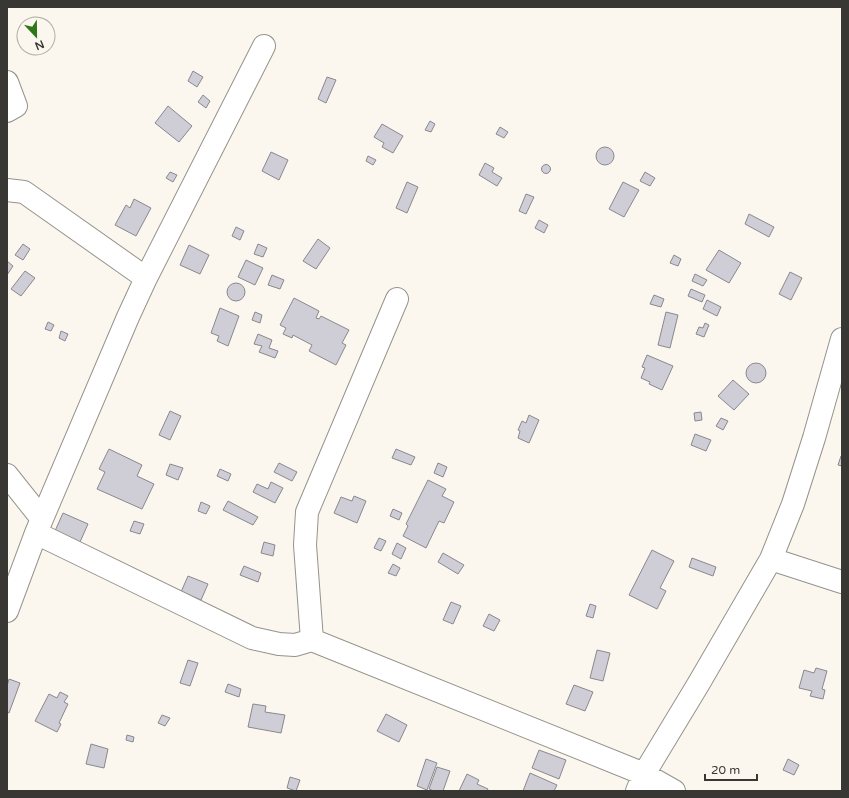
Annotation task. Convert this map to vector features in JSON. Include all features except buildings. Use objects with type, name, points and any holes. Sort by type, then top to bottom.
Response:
[{"type":"street","points":[[7,611],[39,526],[128,317],[146,278],[264,46]]},
{"type":"street","points":[[7,82],[16,106],[7,110]]},
{"type":"street","points":[[7,190],[24,192],[146,278]]},
{"type":"street","points":[[312,640],[305,545],[307,512],[397,299]]},
{"type":"street","points":[[640,782],[771,559],[793,504],[812,446],[842,339]]},
{"type":"street","points":[[7,475],[39,526],[252,638],[279,644],[295,645],[312,640],[640,782],[674,791]]},
{"type":"street","points":[[771,559],[842,582]]}]
